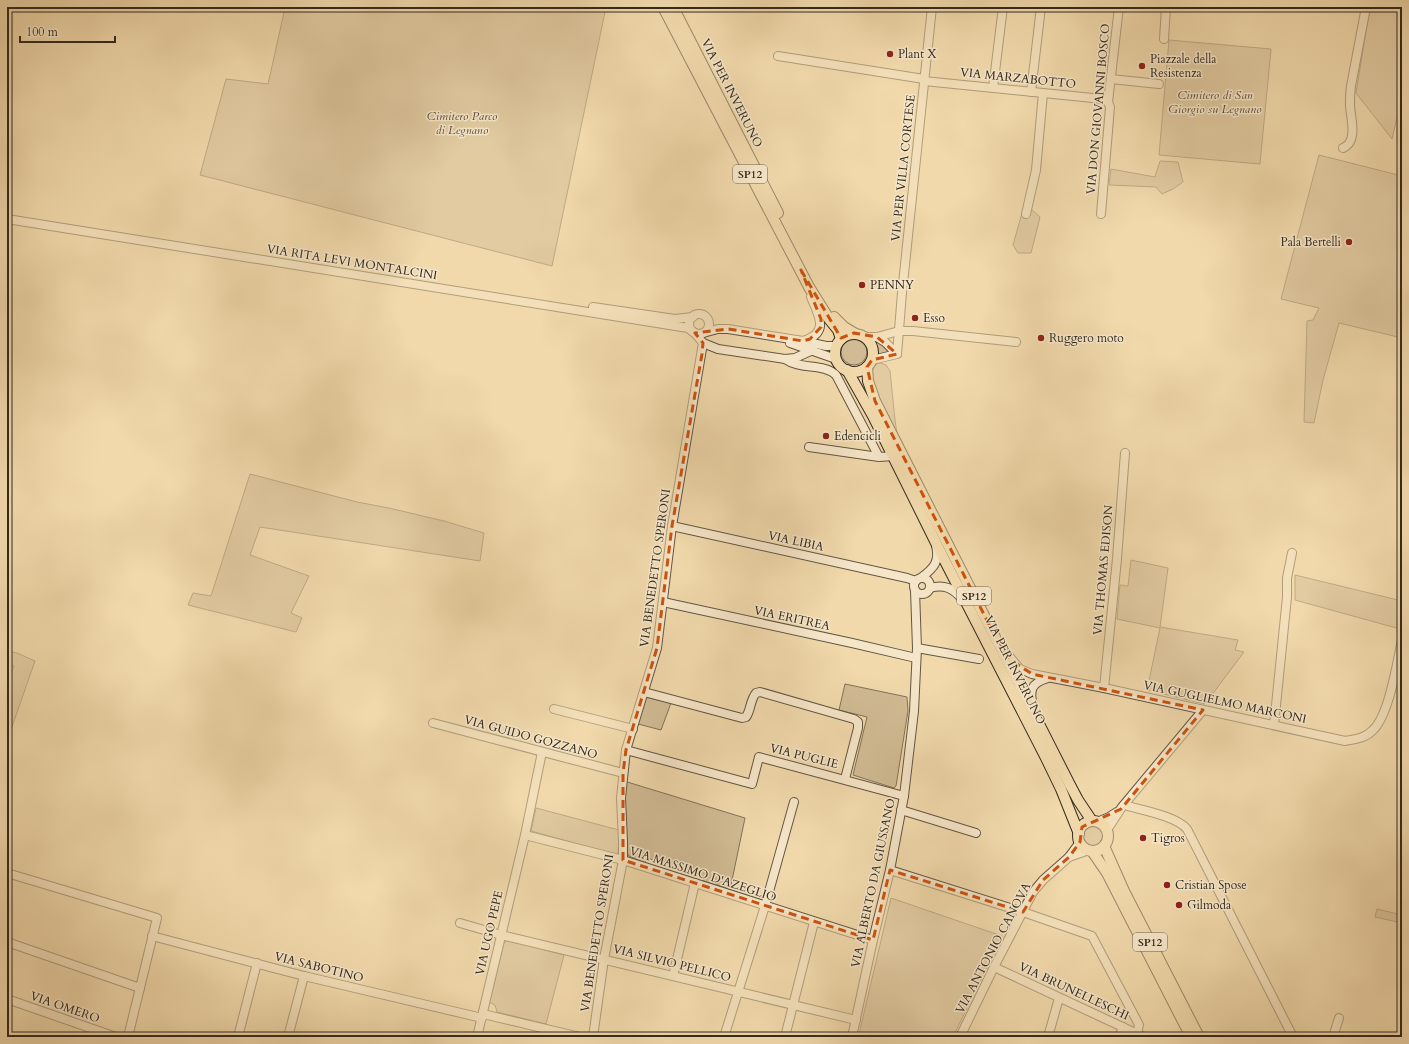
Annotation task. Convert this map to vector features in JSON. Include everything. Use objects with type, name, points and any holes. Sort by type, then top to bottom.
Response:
[{"type":"main road","name":"VIA PER INVERUNO","points":[[663,7],[801,270],[829,319],[838,330],[838,342]]},
{"type":"main road","name":"VIA PER INVERUNO","points":[[674,7],[817,289],[836,319],[844,327],[854,333]]},
{"type":"main road","points":[[854,333],[866,337],[873,348],[870,363],[858,371],[847,370],[838,363],[835,352],[838,342],[845,336],[854,333]]},
{"type":"main road","name":"VIA PER INVERUNO","points":[[870,363],[868,381],[875,401],[1069,783],[1078,800],[1095,821]]},
{"type":"main road","name":"VIA PER INVERUNO","points":[[847,370],[874,416],[1054,774],[1079,838]]},
{"type":"main road","points":[[1095,821],[1101,823],[1107,830],[1108,838],[1104,846],[1091,850],[1082,846],[1079,838],[1082,827],[1085,824],[1095,821]]},
{"type":"main road","name":"SP12","points":[[1104,846],[1124,891],[1199,1037]]},
{"type":"main road","name":"SP12","points":[[1091,850],[1107,873],[1191,1037]]},
{"type":"street","points":[[677,7],[691,36],[695,50]]},
{"type":"street","name":"VIA PER VILLA CORTESE","points":[[897,354],[932,7]]},
{"type":"street","points":[[993,88],[1002,7]]},
{"type":"street","points":[[1031,92],[1041,7]]},
{"type":"street","name":"VIA DON GIOVANNI BOSCO","points":[[1101,214],[1110,107],[1108,102],[1119,7]]},
{"type":"street","points":[[1164,39],[1166,7]]},
{"type":"street","points":[[1343,148],[1347,146],[1352,135],[1353,122],[1350,108],[1350,90],[1366,7]]},
{"type":"street","name":"VIA MARZABOTTO","points":[[778,56],[924,80],[1103,99],[1108,102]]},
{"type":"street","points":[[1111,79],[1159,84]]},
{"type":"street","points":[[1026,214],[1036,170],[1042,93]]},
{"type":"street","name":"VIA RITA LEVI MONTALCINI","points":[[7,215],[559,302],[674,319],[693,317]]},
{"type":"street","name":"VIA RITA LEVI MONTALCINI","points":[[7,219],[688,328],[697,332],[728,329],[826,346],[838,342]]},
{"type":"street","name":"VIA PER INVERUNO","points":[[801,270],[804,282],[821,319],[821,327],[818,332],[810,339],[802,341]]},
{"type":"street","points":[[697,332],[708,329],[709,326],[706,318],[701,315],[693,317],[690,322],[703,343],[718,349],[785,359],[795,358],[810,351]]},
{"type":"street","name":"VIA RITA LEVI MONTALCINI","points":[[706,318],[728,329]]},
{"type":"street","points":[[866,337],[877,337],[899,331],[914,331],[1016,342]]},
{"type":"street","name":"VIA RITA LEVI MONTALCINI","points":[[772,337],[810,351],[836,358]]},
{"type":"street","points":[[870,363],[897,354],[885,342],[877,337]]},
{"type":"street","name":"VIA BENEDETTO SPERONI","points":[[593,1037],[604,959],[623,860],[621,798],[626,750],[657,648],[672,526],[703,343]]},
{"type":"street","points":[[810,351],[806,362],[807,364],[816,368]]},
{"type":"street","points":[[785,359],[796,365],[831,370],[836,375],[879,457]]},
{"type":"street","points":[[809,447],[879,457],[894,456]]},
{"type":"street","name":"VIA THOMAS EDISON","points":[[1104,688],[1117,559],[1125,453]]},
{"type":"street","name":"VIA LIBIA","points":[[672,526],[907,578],[919,579]]},
{"type":"street","points":[[933,536],[937,552],[935,564],[932,569],[914,585],[915,590],[919,593],[944,586],[950,587],[959,594],[970,609]]},
{"type":"street","points":[[1274,725],[1287,597],[1287,578],[1292,553]]},
{"type":"street","points":[[919,579],[929,581],[927,591]]},
{"type":"street","name":"VIA ALBERTO DA GIUSSANO","points":[[852,1037],[890,870],[904,796],[914,711],[916,658],[915,590]]},
{"type":"street","name":"VIA ALBERTO DA GIUSSANO","points":[[916,613],[927,591]]},
{"type":"street","name":"VIA ERITREA","points":[[663,602],[916,658]]},
{"type":"street","name":"VIA GUGLIELMO MARCONI","points":[[994,634],[1011,660],[1020,669],[1032,674],[1104,688],[1346,741],[1365,736],[1373,731],[1379,724],[1385,710],[1402,640]]},
{"type":"street","points":[[916,648],[979,659]]},
{"type":"street","points":[[1034,714],[1031,689],[1036,683],[1049,678]]},
{"type":"street","points":[[644,692],[742,718],[746,717],[748,714],[753,696],[760,692],[854,719],[858,722],[858,728],[845,779]]},
{"type":"street","points":[[554,709],[632,729]]},
{"type":"street","points":[[1107,830],[1122,807],[1203,710]]},
{"type":"street","name":"VIA GUIDO GOZZANO","points":[[433,724],[623,773]]},
{"type":"street","name":"VIA PUGLIE","points":[[626,750],[752,784],[759,757],[904,796]]},
{"type":"street","name":"VIA UGO PEPE","points":[[477,1037],[525,835],[542,752]]},
{"type":"street","points":[[724,1037],[766,906],[794,802]]},
{"type":"street","points":[[1095,821],[1109,817],[1122,807]]},
{"type":"street","points":[[1122,807],[1175,820],[1187,829],[1293,1037]]},
{"type":"street","points":[[901,810],[976,833]]},
{"type":"street","name":"VIA MASSIMO D'AZEGLIO","points":[[525,835],[623,860],[873,940]]},
{"type":"street","name":"VIA ANTONIO CANOVA","points":[[960,1037],[1033,892],[1043,880],[1069,857],[1079,838]]},
{"type":"street","name":"VIA ANTONIO CANOVA","points":[[1069,857],[1091,850]]},
{"type":"street","points":[[890,870],[1023,912],[1092,936],[1136,1019],[1140,1035]]},
{"type":"street","points":[[7,873],[157,918],[128,1037]]},
{"type":"street","points":[[673,976],[695,883]]},
{"type":"street","points":[[785,1037],[814,922]]},
{"type":"street","name":"VIA SILVIO PELLICO","points":[[460,923],[501,935],[856,1020]]},
{"type":"street","name":"VIA SABOTINO","points":[[152,936],[304,976],[482,1016],[553,1034],[580,1037]]},
{"type":"street","points":[[7,942],[140,988]]},
{"type":"street","points":[[238,1037],[257,964]]},
{"type":"street","name":"VIA BRUNELLESCHI","points":[[994,967],[1140,1035]]},
{"type":"street","points":[[288,1037],[304,976]]},
{"type":"street","points":[[1048,1037],[1059,998]]},
{"type":"street","name":"VIA OMERO","points":[[7,999],[116,1037]]},
{"type":"street","points":[[1333,1037],[1339,1018]]},
{"type":"street","points":[[1119,1037],[1123,1027]]},
{"type":"highlighted area","points":[[801,270],[841,338],[854,333],[877,337],[897,354],[872,360],[867,367],[875,401],[994,634],[1011,660],[1032,674],[1203,710],[1121,809],[1082,827],[1080,842],[1069,857],[1043,880],[1023,912],[890,870],[873,940],[623,860],[623,773],[626,750],[657,648],[672,526],[702,354],[703,343],[695,333],[728,329],[803,341],[810,339],[821,327],[821,319]]},
{"type":"green space","name":"Cimitero Parco di Legnano","points":[[298,7],[606,7],[552,266],[200,175],[226,79],[268,84],[285,8],[299,9]]},
{"type":"green space","points":[[1370,7],[1402,7],[1402,101],[1392,139],[1356,93]]},
{"type":"green space","name":"Cimitero di San Giorgio su Legnano","points":[[1169,40],[1271,49],[1260,164],[1159,155]]},
{"type":"green space","name":"Pala Bertelli","points":[[1319,155],[1402,176],[1402,338],[1339,323],[1323,380],[1314,423],[1304,422],[1307,321],[1313,320],[1319,308],[1281,299]]},
{"type":"green space","points":[[1160,161],[1178,162],[1183,182],[1162,194],[1156,187],[1109,185],[1111,169],[1155,177]]},
{"type":"green space","points":[[1032,210],[1040,217],[1031,253],[1018,253],[1013,245],[1022,213]]},
{"type":"green space","points":[[854,339],[863,343],[867,352],[863,361],[854,365],[845,361],[841,352],[845,343]]},
{"type":"green space","points":[[872,341],[879,342],[891,352],[877,356],[876,348]]},
{"type":"green space","points":[[880,363],[886,365],[890,371],[898,440],[881,404],[872,375],[875,366]]},
{"type":"green space","points":[[250,474],[357,502],[444,521],[484,533],[480,561],[260,527],[250,555],[309,576],[291,613],[302,618],[296,632],[188,605],[193,593],[211,596]]},
{"type":"green space","points":[[1131,560],[1168,568],[1160,627],[1238,640],[1235,650],[1244,652],[1205,704],[1147,690],[1160,628],[1117,619],[1120,585],[1128,586]]},
{"type":"green space","points":[[1295,575],[1402,601],[1402,618],[1400,629],[1295,600]]},
{"type":"green space","points":[[7,651],[17,653],[35,661],[7,741],[7,684],[14,666],[7,664]]},
{"type":"green space","points":[[845,684],[907,697],[908,711],[896,786],[894,788],[853,775],[867,717],[839,710]]},
{"type":"green space","points":[[646,697],[671,703],[661,730],[638,724]]},
{"type":"green space","points":[[624,781],[745,818],[731,885],[728,885],[727,888],[703,881],[703,877],[647,858],[645,863],[629,856],[627,852]]},
{"type":"green space","points":[[536,808],[619,830],[618,855],[531,831]]},
{"type":"green space","points":[[1089,826],[1097,826],[1103,832],[1103,840],[1097,846],[1089,846],[1083,840],[1083,832]]},
{"type":"green space","points":[[891,898],[1002,936],[953,1037],[866,1037],[859,1034]]},
{"type":"green space","points":[[1377,909],[1402,915],[1402,923],[1375,917]]},
{"type":"green space","points":[[508,940],[564,955],[546,1024],[497,1012],[495,1005],[489,1002],[504,943]]},
{"type":"place","name":"Plant X","points":[[890,54]]},
{"type":"place","name":"Piazzale della Resistenza","points":[[1142,66]]},
{"type":"place","name":"Pala Bertelli","points":[[1349,242]]},
{"type":"place","name":"PENNY","points":[[862,285]]},
{"type":"place","name":"Esso","points":[[915,318]]},
{"type":"place","name":"Ruggero moto","points":[[1041,338]]},
{"type":"place","name":"Edencicli","points":[[826,436]]},
{"type":"place","name":"Tigros","points":[[1143,838]]},
{"type":"place","name":"Cristian Spose","points":[[1167,885]]},
{"type":"place","name":"Gilmoda","points":[[1179,905]]}]
